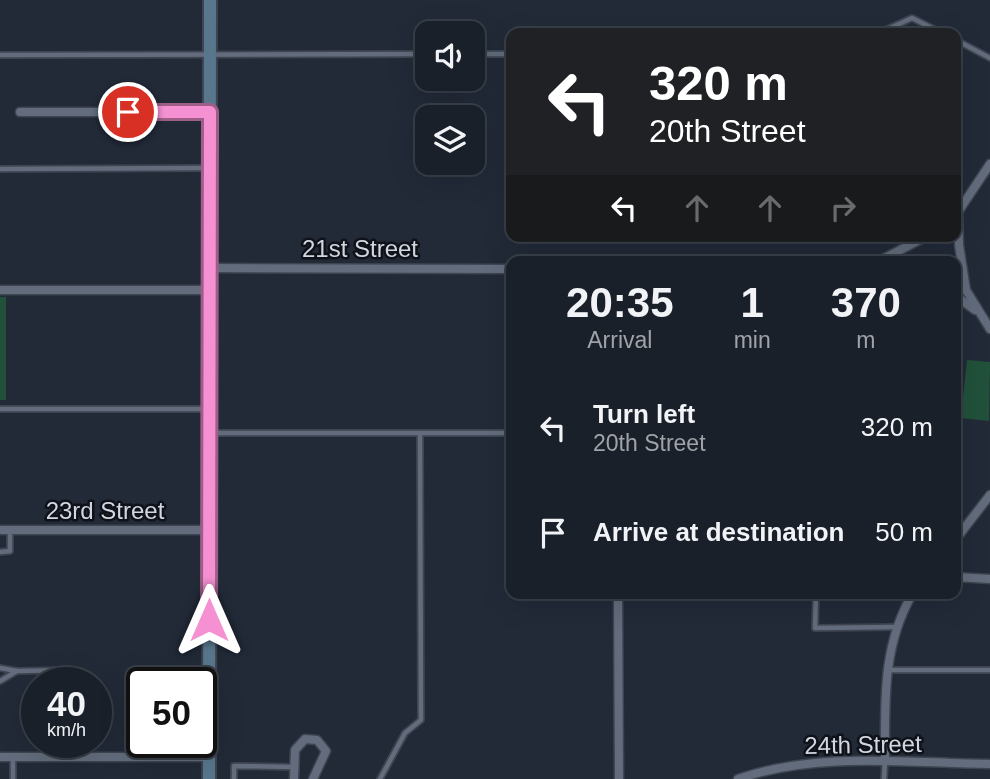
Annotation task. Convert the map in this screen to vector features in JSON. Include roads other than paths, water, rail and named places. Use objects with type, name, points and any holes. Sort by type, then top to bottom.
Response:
[{"type":"main road","points":[[209,667],[210,0]]},
{"type":"main road","points":[[209,758],[209,779]]},
{"type":"street","points":[[20,112],[210,112]]},
{"type":"street","points":[[961,208],[990,164]]},
{"type":"street","points":[[888,256],[915,242]]},
{"type":"street","points":[[961,259],[966,290],[977,312],[990,329]]},
{"type":"street","name":"21st Street","points":[[209,268],[506,269]]},
{"type":"street","points":[[0,290],[209,290]]},
{"type":"street","points":[[961,300],[977,312]]},
{"type":"street","points":[[961,533],[990,495]]},
{"type":"street","name":"23rd Street","points":[[5,530],[209,530]]},
{"type":"street","points":[[961,577],[990,579]]},
{"type":"street","points":[[618,599],[619,779]]},
{"type":"street","points":[[885,760],[888,670],[895,627],[910,599]]},
{"type":"street","points":[[294,779],[297,744],[305,739],[317,740],[324,746],[325,756],[313,779]]},
{"type":"street","points":[[0,757],[126,757]]},
{"type":"street","name":"24th Street","points":[[737,779],[796,764],[885,760],[990,764]]},
{"type":"lane","points":[[890,28],[912,18],[932,28]]},
{"type":"lane","points":[[961,43],[990,58]]},
{"type":"lane","points":[[0,55],[415,54]]},
{"type":"lane","points":[[485,54],[506,54]]},
{"type":"lane","points":[[0,169],[210,168]]},
{"type":"lane","points":[[0,409],[209,409]]},
{"type":"lane","points":[[209,433],[506,433]]},
{"type":"lane","points":[[380,779],[405,733],[421,720],[420,433]]},
{"type":"lane","points":[[0,552],[10,551],[5,530]]},
{"type":"lane","points":[[816,599],[815,628],[895,627]]},
{"type":"lane","points":[[0,668],[21,671]]},
{"type":"lane","points":[[888,670],[990,670]]},
{"type":"lane","points":[[0,681],[17,671]]},
{"type":"lane","points":[[13,757],[13,779]]},
{"type":"lane","points":[[884,779],[885,760]]},
{"type":"lane","points":[[234,779],[234,766],[294,767]]}]
